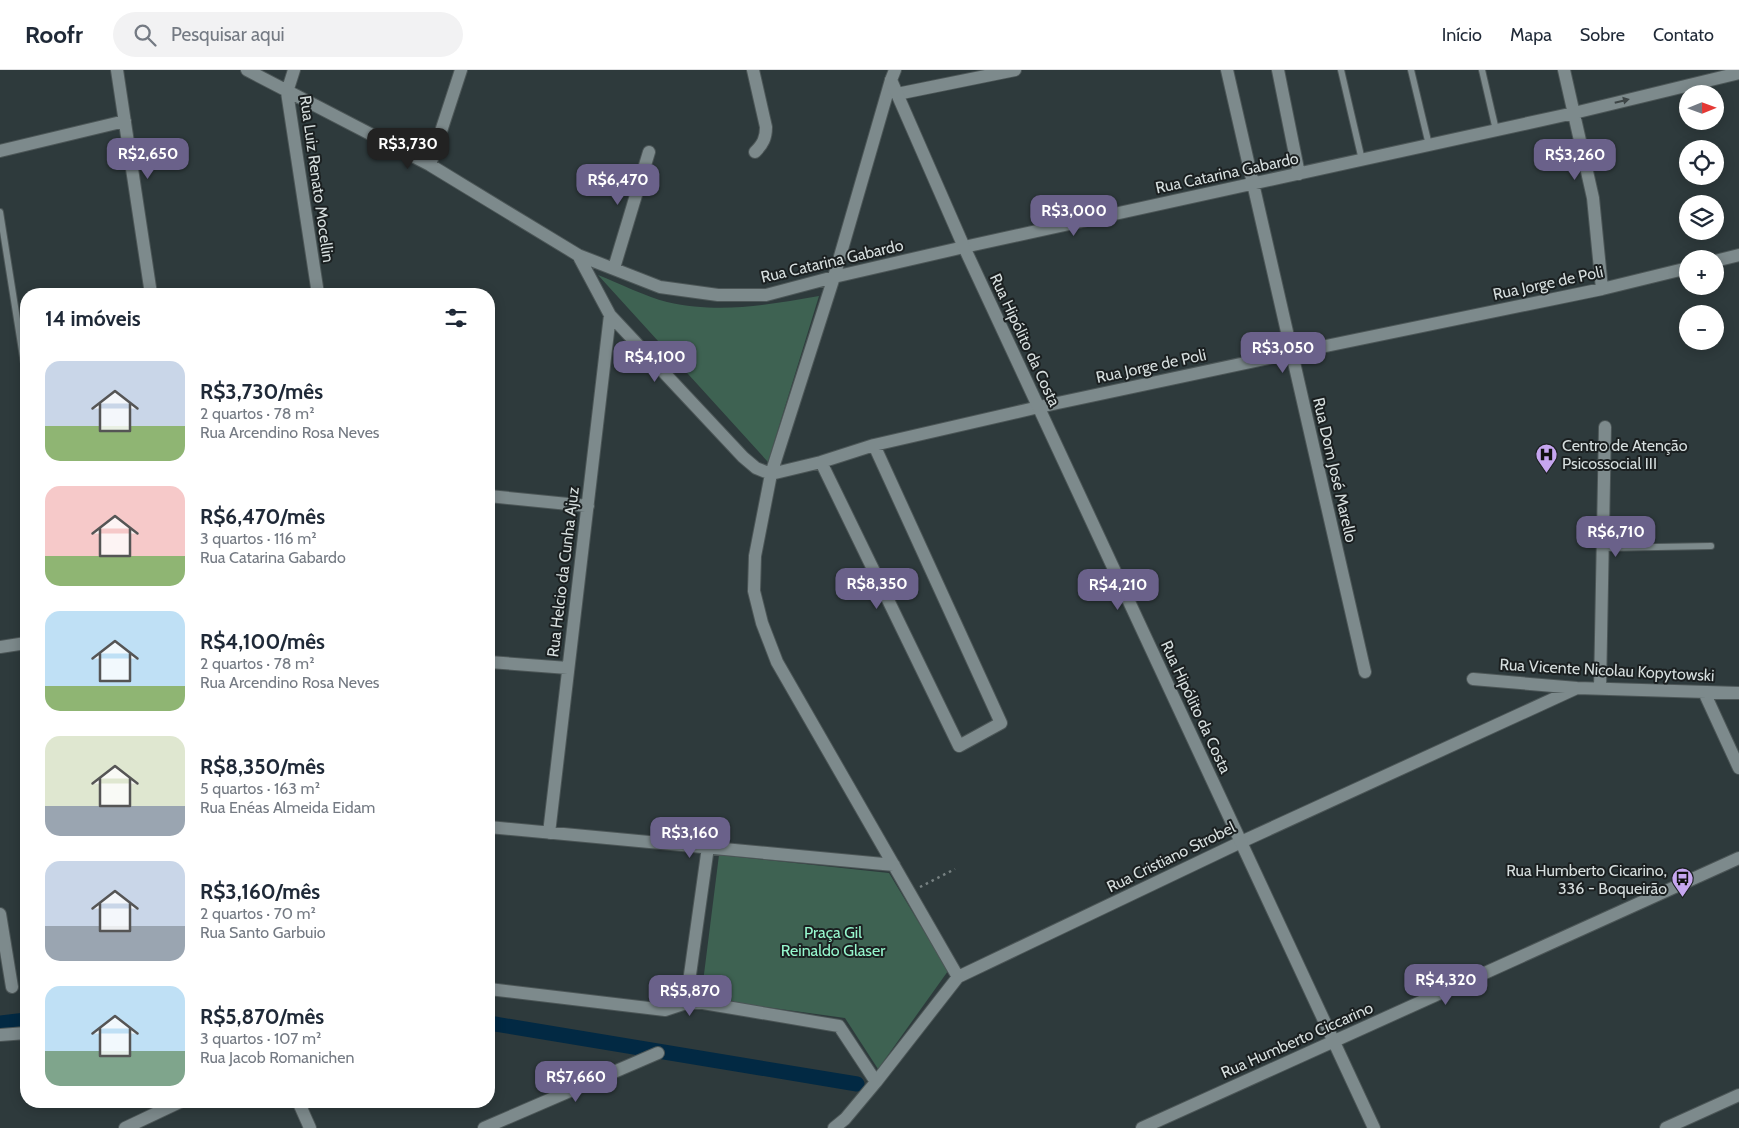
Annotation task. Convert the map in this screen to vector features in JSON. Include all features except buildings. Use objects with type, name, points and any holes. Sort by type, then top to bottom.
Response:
[{"type":"street","points":[[117,70],[150,288]]},
{"type":"street","name":"Rua Catarina Gabardo","points":[[247,70],[430,165],[578,255],[660,287],[718,295],[766,295],[964,247],[1574,113],[1739,73]]},
{"type":"street","name":"Rua Luiz Renato Mocellin","points":[[294,70],[287,92],[317,288]]},
{"type":"street","points":[[430,165],[461,70]]},
{"type":"street","points":[[753,70],[766,127],[766,136],[762,145],[755,152]]},
{"type":"street","points":[[897,94],[1015,70]]},
{"type":"street","name":"Rua Dom José Marello","points":[[1227,70],[1365,672]]},
{"type":"street","points":[[1278,70],[1299,174]]},
{"type":"street","points":[[1564,70],[1593,198],[1602,289]]},
{"type":"street","points":[[893,75],[834,277],[771,474],[754,556],[754,591],[762,623],[777,662],[958,977]]},
{"type":"street","name":"Rua Hipólito da Costa","points":[[893,75],[897,94],[964,247],[1374,1128]]},
{"type":"street","points":[[0,151],[125,121]]},
{"type":"street","points":[[614,268],[649,152]]},
{"type":"street","points":[[578,255],[610,315],[743,456],[756,468],[771,474]]},
{"type":"street","points":[[1724,259],[1739,255]]},
{"type":"street","name":"Rua Jorge de Poli","points":[[771,474],[821,462],[874,445],[1292,353],[1602,289],[1679,270]]},
{"type":"street","name":"Rua Helcio da Cunha Ajuz","points":[[549,833],[610,315]]},
{"type":"street","points":[[1600,689],[1605,427]]},
{"type":"street","points":[[821,462],[959,746],[1001,723],[874,445]]},
{"type":"street","points":[[495,497],[588,506]]},
{"type":"street","points":[[0,647],[20,644]]},
{"type":"street","points":[[495,662],[568,668]]},
{"type":"street","name":"Rua Vicente Nicolau Kopytowski","points":[[1473,679],[1576,688],[1739,693]]},
{"type":"street","name":"Rua Cristiano Strobel","points":[[836,1127],[876,1082],[958,977],[1241,842],[1576,688]]},
{"type":"street","points":[[1704,692],[1739,768]]},
{"type":"street","points":[[495,828],[894,865]]},
{"type":"street","points":[[686,1003],[708,847]]},
{"type":"street","name":"Rua Humberto Ciccarino","points":[[1142,1128],[1739,858]]},
{"type":"street","points":[[0,914],[12,987]]},
{"type":"street","points":[[495,990],[665,1010],[686,1003],[703,1003],[839,1026],[876,1082]]},
{"type":"street","points":[[0,1036],[20,1034]]},
{"type":"street","points":[[484,1128],[658,1053]]},
{"type":"street","points":[[1666,1128],[1739,1095]]},
{"type":"street","points":[[125,1128],[167,1108]]},
{"type":"street","points":[[301,1108],[310,1128]]},
{"type":"lane","points":[[1341,70],[1362,160]]},
{"type":"lane","points":[[1412,70],[1429,145]]},
{"type":"lane","points":[[1482,70],[1496,130]]},
{"type":"lane","points":[[0,212],[20,338]]},
{"type":"lane","points":[[1603,548],[1711,546]]},
{"type":"path","points":[[910,893],[955,869]]},
{"type":"green space","points":[[598,275],[659,300],[687,306],[743,307],[819,296],[768,462]]},
{"type":"green space","name":"Praça Gil Reinaldo Glaser","points":[[719,855],[889,873],[948,971],[878,1069],[845,1018],[701,998]]},
{"type":"waterway","points":[[0,1023],[20,1021]]},
{"type":"waterway","points":[[495,1024],[857,1084]]},
{"type":"place","name":"Centro de Atenção Psicossocial III","points":[[1546,473]]},
{"type":"place","name":"Rua Humberto Cicarino, 336 - Boqueirão","points":[[1683,898]]}]
